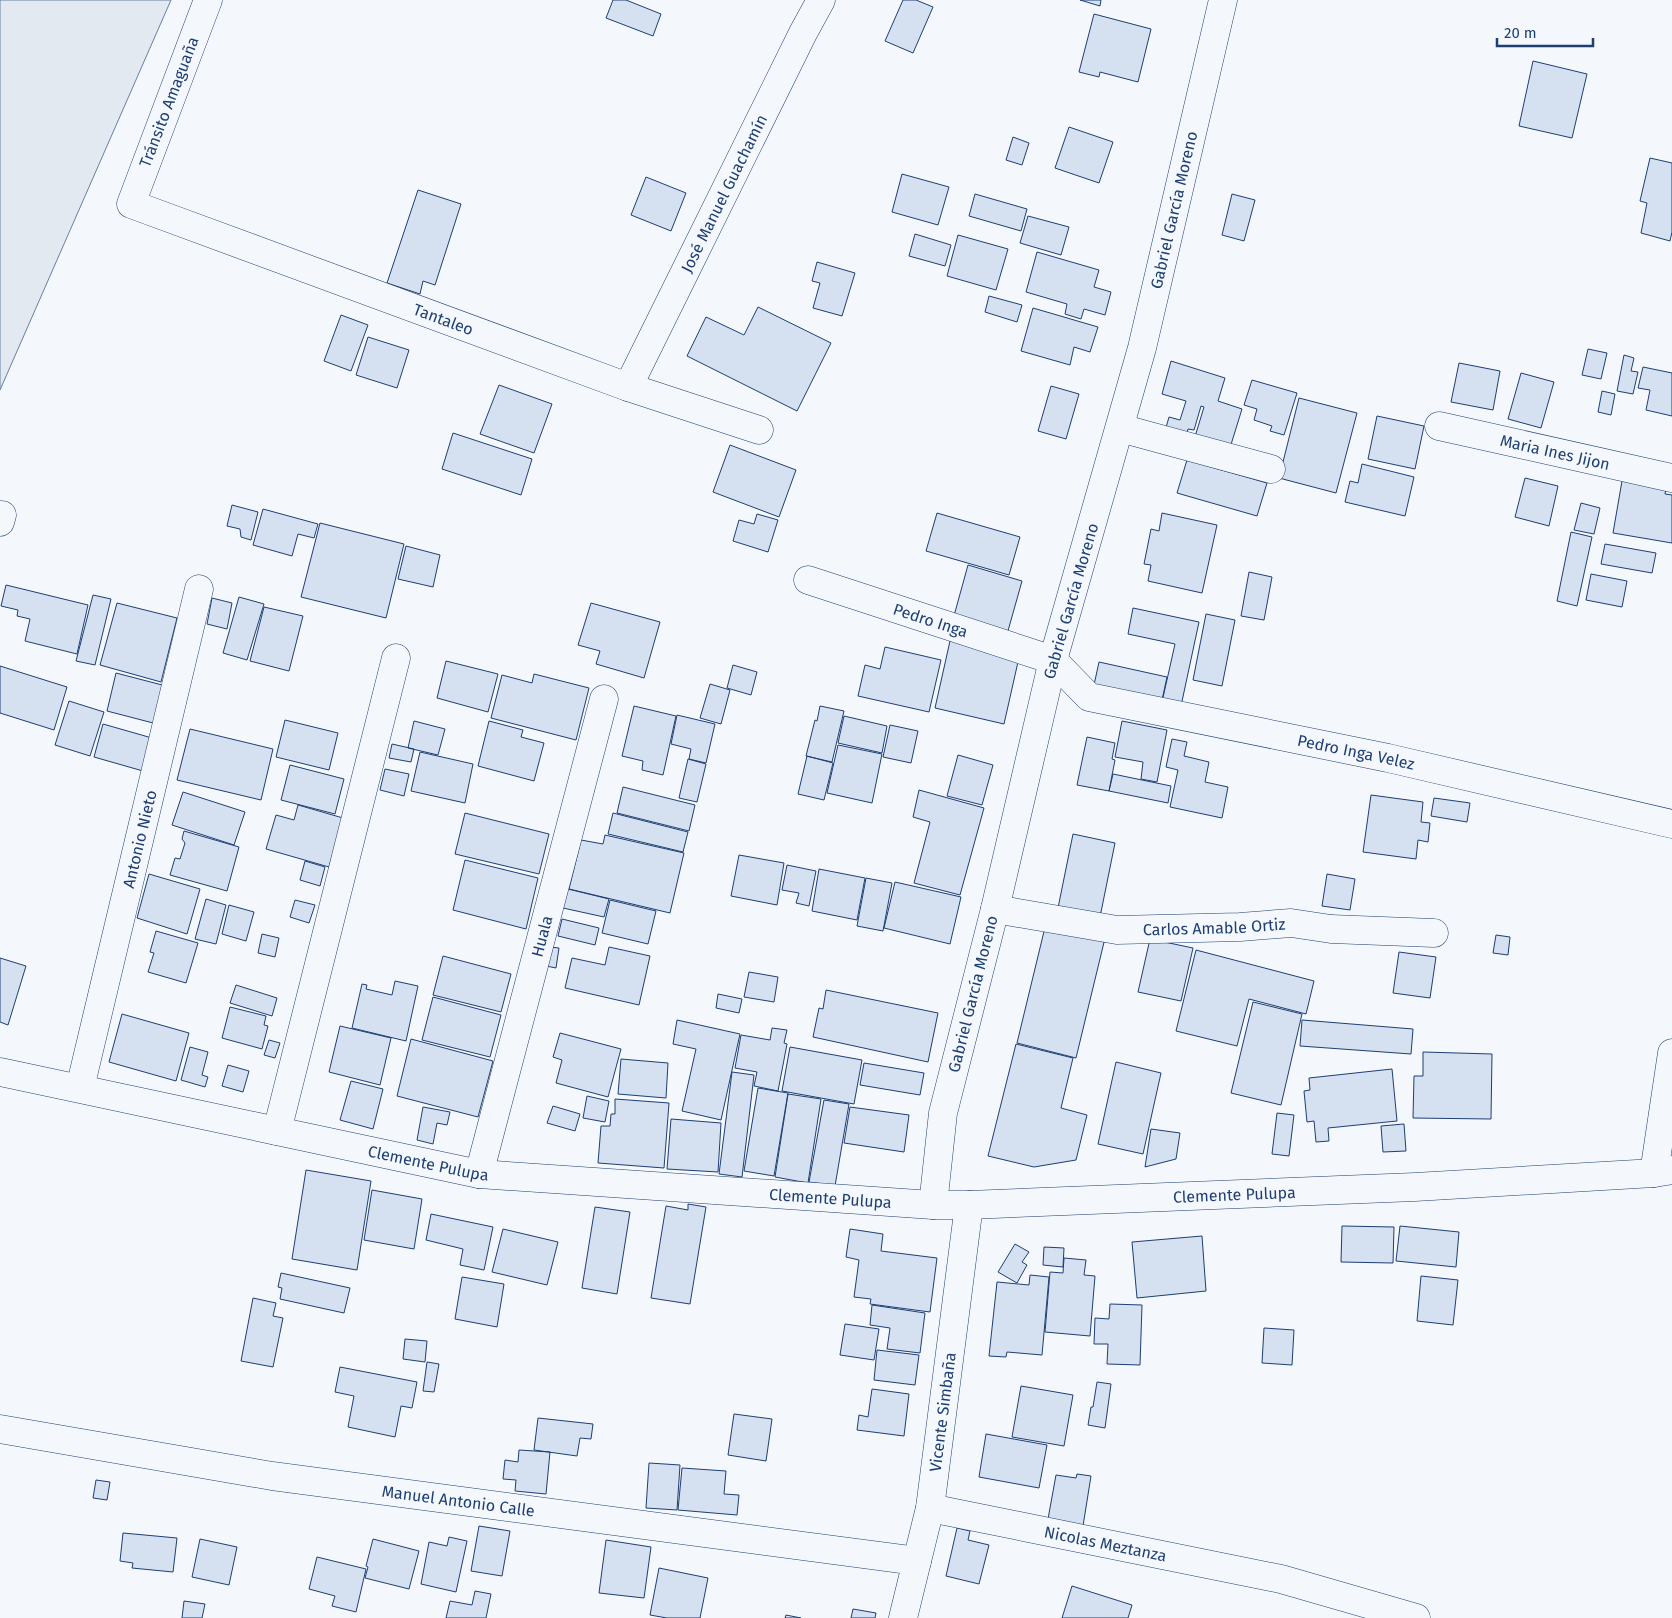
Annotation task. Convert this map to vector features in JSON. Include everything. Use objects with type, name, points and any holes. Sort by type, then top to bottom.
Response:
[{"type":"street","name":"Tránsito Amaguaña","points":[[131,204],[208,0]]},
{"type":"street","name":"José Manuel Guachamín","points":[[628,386],[821,0]]},
{"type":"street","name":"Gabriel García Moreno","points":[[933,1205],[943,1113],[995,909],[1053,660],[1142,348],[1223,0]]},
{"type":"street","name":"Tantaleo","points":[[131,204],[628,386],[759,430]]},
{"type":"street","name":"Maria Ines Jijon","points":[[1439,426],[1672,478]]},
{"type":"street","points":[[1120,428],[1270,470]]},
{"type":"street","name":"Pedro Inga","points":[[808,580],[1053,660]]},
{"type":"street","name":"Antonio Nieto","points":[[80,1088],[199,589]]},
{"type":"street","points":[[277,1131],[396,658]]},
{"type":"street","name":"Pedro Inga Velez","points":[[1053,660],[1089,697],[1388,758],[1672,824]]},
{"type":"street","name":"Huala","points":[[479,1174],[604,699]]},
{"type":"street","name":"Carlos Amable Ortiz","points":[[995,909],[1117,930],[1240,928],[1291,924],[1331,929],[1434,934]]},
{"type":"street","points":[[1663,1172],[1672,1053]]},
{"type":"street","name":"Clemente Pulupa","points":[[0,1072],[479,1174],[933,1205],[1405,1187],[1663,1172]]},
{"type":"street","name":"Vicente Simbaña","points":[[903,1618],[930,1508],[969,1205]]},
{"type":"street","name":"Manuel Antonio Calle","points":[[0,1428],[272,1476],[917,1560]]},
{"type":"street","name":"Nicolas Meztanza","points":[[930,1508],[1281,1579],[1416,1618]]},
{"type":"shaded area","points":[[0,0],[171,0],[0,390]]},
{"type":"building","points":[[613,0],[626,0],[661,14],[653,36],[606,18]]},
{"type":"building","points":[[903,0],[916,0],[933,7],[913,53],[885,41]]},
{"type":"building","points":[[1080,0],[1101,0],[1100,6]]},
{"type":"building","points":[[1094,14],[1151,29],[1138,82],[1100,72],[1099,77],[1079,72]]},
{"type":"building","points":[[1533,61],[1587,74],[1572,138],[1519,126]]},
{"type":"building","points":[[1069,127],[1113,142],[1099,183],[1055,168]]},
{"type":"building","points":[[1013,137],[1029,143],[1022,165],[1006,160]]},
{"type":"building","points":[[1650,158],[1672,163],[1672,232],[1670,241],[1641,233],[1647,203],[1640,201]]},
{"type":"building","points":[[902,174],[949,187],[938,225],[892,212]]},
{"type":"building","points":[[646,177],[686,193],[671,231],[631,215]]},
{"type":"building","points":[[418,190],[461,204],[435,285],[423,281],[420,294],[387,283]]},
{"type":"building","points":[[975,194],[1027,209],[1021,231],[969,216]]},
{"type":"building","points":[[1232,194],[1255,200],[1244,241],[1222,235]]},
{"type":"building","points":[[1028,216],[1069,227],[1061,255],[1020,243]]},
{"type":"building","points":[[915,234],[951,245],[945,266],[909,256]]},
{"type":"building","points":[[958,235],[1008,249],[996,290],[947,276]]},
{"type":"building","points":[[1037,252],[1099,270],[1094,287],[1111,292],[1105,315],[1084,309],[1081,319],[1065,314],[1067,304],[1026,292]]},
{"type":"building","points":[[817,262],[855,273],[842,316],[813,308],[820,283],[812,281]]},
{"type":"building","points":[[989,296],[1022,305],[1017,322],[985,312]]},
{"type":"building","points":[[758,307],[831,343],[797,411],[687,356],[706,317],[744,335]]},
{"type":"building","points":[[1033,308],[1098,327],[1090,352],[1074,347],[1070,365],[1021,351]]},
{"type":"building","points":[[341,315],[368,325],[351,371],[324,361]]},
{"type":"building","points":[[368,337],[409,350],[397,388],[356,375]]},
{"type":"building","points":[[1588,349],[1607,353],[1601,379],[1582,375]]},
{"type":"building","points":[[1624,355],[1634,358],[1631,371],[1638,372],[1633,394],[1617,391]]},
{"type":"building","points":[[1171,361],[1225,378],[1218,401],[1242,409],[1229,451],[1194,440],[1204,407],[1201,406],[1194,430],[1188,429],[1184,444],[1163,438],[1169,417],[1180,420],[1186,401],[1162,394]]},
{"type":"building","points":[[1459,363],[1500,371],[1493,410],[1451,402]]},
{"type":"building","points":[[1643,367],[1672,373],[1672,416],[1646,410],[1650,390],[1638,388]]},
{"type":"building","points":[[1521,373],[1554,382],[1541,428],[1508,419]]},
{"type":"building","points":[[1252,380],[1297,393],[1284,435],[1270,431],[1272,426],[1254,420],[1257,409],[1244,405]]},
{"type":"building","points":[[499,385],[552,404],[534,453],[480,434]]},
{"type":"building","points":[[1051,386],[1079,394],[1066,439],[1038,431]]},
{"type":"building","points":[[1602,391],[1615,394],[1611,415],[1598,412]]},
{"type":"building","points":[[1299,398],[1357,413],[1336,493],[1279,478]]},
{"type":"building","points":[[1377,416],[1424,426],[1415,469],[1368,459]]},
{"type":"building","points":[[453,433],[532,459],[521,495],[442,469]]},
{"type":"building","points":[[730,445],[796,470],[779,517],[713,492]]},
{"type":"building","points":[[1187,460],[1267,483],[1257,516],[1177,493]]},
{"type":"building","points":[[1362,464],[1414,477],[1405,516],[1345,502],[1350,481],[1358,483]]},
{"type":"building","points":[[1525,478],[1558,486],[1549,526],[1515,517]]},
{"type":"building","points":[[1622,481],[1666,489],[1665,494],[1672,495],[1672,543],[1613,533]]},
{"type":"building","points":[[1581,503],[1600,508],[1594,534],[1574,530]]},
{"type":"building","points":[[232,505],[258,512],[251,540],[241,537],[240,529],[227,526]]},
{"type":"building","points":[[263,509],[318,524],[314,538],[298,534],[292,556],[253,545]]},
{"type":"building","points":[[937,513],[1020,537],[1009,575],[926,551]]},
{"type":"building","points":[[1162,513],[1217,525],[1202,593],[1148,581],[1151,565],[1144,564],[1151,529],[1159,531]]},
{"type":"building","points":[[757,514],[778,520],[768,552],[733,541],[739,520],[754,524]]},
{"type":"building","points":[[320,523],[404,544],[386,618],[301,597]]},
{"type":"building","points":[[1571,532],[1592,537],[1577,606],[1557,601]]},
{"type":"building","points":[[1605,544],[1656,553],[1652,573],[1601,564]]},
{"type":"building","points":[[406,546],[440,555],[433,587],[398,579]]},
{"type":"building","points":[[968,565],[1022,581],[1006,638],[952,623]]},
{"type":"building","points":[[1249,572],[1272,577],[1264,620],[1241,616]]},
{"type":"building","points":[[1591,574],[1627,581],[1622,607],[1586,600]]},
{"type":"building","points":[[6,585],[88,605],[77,654],[25,641],[30,619],[17,616],[18,610],[1,606]]},
{"type":"building","points":[[93,595],[111,599],[95,665],[76,661]]},
{"type":"building","points":[[239,597],[264,604],[247,660],[223,653]]},
{"type":"building","points":[[212,598],[232,603],[227,629],[207,624]]},
{"type":"building","points":[[117,603],[177,618],[161,682],[100,665]]},
{"type":"building","points":[[591,603],[660,622],[644,678],[596,664],[600,651],[578,645]]},
{"type":"building","points":[[264,607],[303,616],[289,671],[250,661]]},
{"type":"building","points":[[1133,608],[1199,622],[1181,706],[1162,702],[1175,644],[1128,634]]},
{"type":"building","points":[[1206,614],[1235,620],[1222,686],[1193,680]]},
{"type":"building","points":[[950,641],[1020,653],[1004,724],[935,708]]},
{"type":"building","points":[[885,647],[941,660],[929,712],[858,696],[865,665],[880,669]]},
{"type":"building","points":[[446,661],[498,674],[488,712],[437,698]]},
{"type":"building","points":[[1099,662],[1167,677],[1162,700],[1094,685]]},
{"type":"building","points":[[733,665],[757,672],[751,695],[727,688]]},
{"type":"building","points":[[0,666],[67,687],[54,730],[0,713]]},
{"type":"building","points":[[116,673],[166,686],[157,724],[107,711]]},
{"type":"building","points":[[534,674],[589,688],[576,740],[491,718],[502,675],[532,683]]},
{"type":"building","points":[[710,684],[730,690],[721,724],[700,718]]},
{"type":"building","points":[[69,701],[104,712],[90,756],[55,745]]},
{"type":"building","points":[[634,706],[676,716],[663,775],[642,770],[643,761],[622,756]]},
{"type":"building","points":[[820,706],[844,711],[832,762],[806,756]]},
{"type":"building","points":[[677,715],[715,724],[706,763],[689,759],[691,749],[671,744]]},
{"type":"building","points":[[844,716],[887,726],[882,753],[838,743]]},
{"type":"building","points":[[285,720],[338,733],[329,770],[276,757]]},
{"type":"building","points":[[414,721],[445,729],[438,755],[408,748]]},
{"type":"building","points":[[489,721],[523,730],[521,737],[544,743],[534,781],[478,766]]},
{"type":"building","points":[[1122,721],[1167,730],[1157,782],[1141,779],[1143,762],[1115,757]]},
{"type":"building","points":[[103,724],[152,738],[143,771],[94,757]]},
{"type":"building","points":[[890,725],[918,731],[911,763],[883,757]]},
{"type":"building","points":[[190,729],[273,749],[261,800],[177,780]]},
{"type":"building","points":[[1087,737],[1115,743],[1112,759],[1115,760],[1109,791],[1077,785]]},
{"type":"building","points":[[1172,739],[1187,742],[1184,756],[1209,762],[1205,782],[1228,787],[1222,818],[1170,807],[1178,770],[1166,767]]},
{"type":"building","points":[[392,744],[414,749],[411,762],[389,758]]},
{"type":"building","points":[[838,745],[882,754],[872,803],[827,793]]},
{"type":"building","points":[[420,752],[473,764],[465,803],[411,791]]},
{"type":"building","points":[[958,755],[993,765],[982,805],[947,796]]},
{"type":"building","points":[[807,756],[833,763],[824,800],[798,794]]},
{"type":"building","points":[[688,759],[706,764],[697,802],[679,798]]},
{"type":"building","points":[[290,765],[344,779],[335,814],[281,800]]},
{"type":"building","points":[[385,769],[409,774],[404,796],[380,790]]},
{"type":"building","points":[[1113,774],[1171,786],[1168,803],[1109,791]]},
{"type":"building","points":[[623,787],[695,805],[689,831],[617,813]]},
{"type":"building","points":[[919,790],[984,808],[960,895],[914,883],[930,822],[913,817]]},
{"type":"building","points":[[183,792],[245,812],[234,845],[172,825]]},
{"type":"building","points":[[1371,795],[1423,802],[1421,822],[1430,823],[1428,842],[1418,840],[1416,859],[1363,852]]},
{"type":"building","points":[[1434,798],[1470,803],[1467,822],[1431,816]]},
{"type":"building","points":[[298,805],[343,818],[329,867],[266,849],[276,815],[294,820]]},
{"type":"building","points":[[465,813],[549,834],[539,874],[455,854]]},
{"type":"building","points":[[613,813],[688,832],[683,852],[608,834]]},
{"type":"building","points":[[184,831],[239,847],[227,891],[170,875],[175,858],[180,859],[185,843],[182,839]]},
{"type":"building","points":[[1073,834],[1115,843],[1100,917],[1058,908]]},
{"type":"building","points":[[605,835],[684,853],[670,913],[569,889],[581,840],[603,844]]},
{"type":"building","points":[[739,855],[784,863],[777,905],[731,896]]},
{"type":"building","points":[[465,860],[538,878],[526,929],[453,910]]},
{"type":"building","points":[[305,861],[325,867],[320,886],[300,880]]},
{"type":"building","points":[[787,865],[816,871],[809,906],[796,903],[799,893],[782,890]]},
{"type":"building","points":[[819,869],[865,878],[857,920],[812,911]]},
{"type":"building","points":[[149,874],[200,889],[187,934],[137,918]]},
{"type":"building","points":[[1327,874],[1355,879],[1350,910],[1322,906]]},
{"type":"building","points":[[866,878],[892,883],[883,931],[857,926]]},
{"type":"building","points":[[895,882],[961,897],[950,944],[884,928]]},
{"type":"building","points":[[568,889],[609,899],[604,917],[563,908]]},
{"type":"building","points":[[206,899],[226,905],[216,944],[195,939]]},
{"type":"building","points":[[295,900],[315,905],[309,923],[290,917]]},
{"type":"building","points":[[610,900],[656,911],[648,944],[602,933]]},
{"type":"building","points":[[229,905],[254,912],[246,941],[222,934]]},
{"type":"building","points":[[562,919],[599,928],[595,945],[558,936]]},
{"type":"building","points":[[1047,919],[1106,934],[1076,1058],[1017,1043]]},
{"type":"building","points":[[156,931],[198,943],[186,983],[148,972],[154,953],[150,952]]},
{"type":"building","points":[[262,934],[279,938],[275,957],[258,953]]},
{"type":"building","points":[[1496,935],[1510,937],[1508,955],[1493,953]]},
{"type":"building","points":[[1150,939],[1193,948],[1181,1001],[1138,992]]},
{"type":"building","points":[[550,947],[559,948],[556,968],[546,966]]},
{"type":"building","points":[[609,947],[650,956],[639,1005],[565,988],[572,958],[605,965]]},
{"type":"building","points":[[1196,950],[1314,981],[1306,1014],[1249,999],[1237,1046],[1176,1031]]},
{"type":"building","points":[[1399,952],[1436,957],[1430,998],[1393,993]]},
{"type":"building","points":[[443,956],[511,974],[501,1012],[433,995]]},
{"type":"building","points":[[0,958],[26,966],[8,1025],[0,1022]]},
{"type":"building","points":[[749,972],[778,977],[774,1002],[744,997]]},
{"type":"building","points":[[395,981],[418,986],[406,1041],[352,1028],[362,984],[367,985],[366,989],[392,995]]},
{"type":"building","points":[[236,985],[277,998],[272,1016],[230,1003]]},
{"type":"building","points":[[826,990],[938,1013],[928,1062],[813,1037],[819,1008],[823,1009]]},
{"type":"building","points":[[718,994],[742,999],[739,1013],[716,1008]]},
{"type":"building","points":[[433,997],[501,1015],[490,1057],[422,1040]]},
{"type":"building","points":[[1253,1002],[1302,1014],[1281,1105],[1231,1093]]},
{"type":"building","points":[[230,1007],[266,1016],[264,1025],[268,1026],[262,1049],[222,1038]]},
{"type":"building","points":[[122,1014],[189,1033],[176,1081],[109,1062]]},
{"type":"building","points":[[677,1020],[740,1034],[721,1120],[682,1111],[696,1049],[673,1044]]},
{"type":"building","points":[[1302,1020],[1413,1029],[1411,1054],[1300,1046]]},
{"type":"building","points":[[340,1026],[391,1038],[380,1085],[329,1072]]},
{"type":"building","points":[[772,1028],[787,1030],[784,1043],[787,1044],[778,1091],[754,1086],[757,1072],[735,1068],[741,1035],[770,1040]]},
{"type":"building","points":[[560,1033],[621,1049],[608,1097],[556,1083],[562,1060],[553,1057]]},
{"type":"building","points":[[411,1039],[493,1061],[478,1117],[397,1096]]},
{"type":"building","points":[[269,1040],[280,1043],[275,1058],[264,1055]]},
{"type":"building","points":[[1016,1044],[1073,1058],[1061,1108],[1087,1115],[1076,1160],[1034,1167],[988,1156]]},
{"type":"building","points":[[190,1047],[208,1052],[202,1075],[208,1077],[205,1087],[181,1080]]},
{"type":"building","points":[[790,1047],[862,1060],[854,1104],[782,1091]]},
{"type":"building","points":[[1423,1052],[1492,1054],[1491,1119],[1413,1118],[1414,1076],[1423,1076]]},
{"type":"building","points":[[621,1059],[668,1063],[666,1098],[618,1094]]},
{"type":"building","points":[[1116,1062],[1161,1073],[1143,1154],[1098,1144]]},
{"type":"building","points":[[864,1063],[924,1073],[920,1095],[860,1085]]},
{"type":"building","points":[[228,1065],[249,1071],[243,1092],[222,1086]]},
{"type":"building","points":[[1392,1069],[1397,1121],[1328,1128],[1329,1141],[1316,1142],[1314,1121],[1307,1122],[1304,1091],[1310,1090],[1309,1078]]},
{"type":"building","points":[[732,1072],[754,1075],[742,1177],[719,1174]]},
{"type":"building","points":[[351,1081],[383,1089],[373,1129],[340,1120]]},
{"type":"building","points":[[758,1088],[788,1093],[774,1176],[744,1171]]},
{"type":"building","points":[[788,1094],[821,1099],[808,1183],[775,1177]]},
{"type":"building","points":[[587,1096],[609,1101],[605,1122],[583,1118]]},
{"type":"building","points":[[615,1099],[669,1103],[664,1168],[598,1163],[601,1126],[610,1126],[611,1114],[615,1114]]},
{"type":"building","points":[[824,1100],[849,1104],[835,1186],[809,1182]]},
{"type":"building","points":[[553,1106],[580,1114],[575,1131],[547,1123]]},
{"type":"building","points":[[423,1107],[450,1112],[447,1125],[437,1123],[433,1144],[417,1140]]},
{"type":"building","points":[[850,1107],[909,1115],[904,1152],[844,1143]]},
{"type":"building","points":[[1277,1113],[1294,1115],[1289,1156],[1272,1154]]},
{"type":"building","points":[[671,1119],[721,1123],[718,1172],[667,1169]]},
{"type":"building","points":[[1404,1124],[1406,1151],[1383,1152],[1381,1126]]},
{"type":"building","points":[[1151,1129],[1180,1133],[1176,1159],[1145,1167]]},
{"type":"building","points":[[306,1170],[371,1181],[357,1270],[292,1259]]},
{"type":"building","points":[[372,1190],[422,1199],[414,1249],[364,1240]]},
{"type":"building","points":[[688,1204],[706,1207],[690,1304],[651,1298],[666,1206],[688,1210]]},
{"type":"building","points":[[595,1207],[630,1212],[617,1294],[582,1288]]},
{"type":"building","points":[[431,1214],[493,1227],[484,1270],[460,1265],[463,1249],[426,1240]]},
{"type":"building","points":[[1342,1226],[1394,1227],[1393,1263],[1341,1262]]},
{"type":"building","points":[[1400,1226],[1459,1232],[1456,1267],[1396,1261]]},
{"type":"building","points":[[503,1229],[558,1242],[547,1285],[492,1272]]},
{"type":"building","points":[[850,1229],[883,1234],[881,1251],[937,1258],[930,1312],[870,1304],[871,1299],[854,1297],[859,1260],[846,1257]]},
{"type":"building","points":[[1202,1236],[1206,1291],[1137,1298],[1132,1242]]},
{"type":"building","points":[[1015,1244],[1029,1252],[1022,1262],[1027,1265],[1017,1283],[998,1272]]},
{"type":"building","points":[[1044,1247],[1064,1248],[1063,1267],[1043,1265]]},
{"type":"building","points":[[1064,1258],[1086,1260],[1084,1275],[1095,1276],[1090,1336],[1045,1332],[1050,1272],[1063,1273]]},
{"type":"building","points":[[281,1273],[350,1288],[344,1313],[280,1299],[282,1288],[278,1287]]},
{"type":"building","points":[[1030,1275],[1049,1277],[1042,1355],[1007,1352],[1006,1357],[989,1356],[997,1282],[1029,1285]]},
{"type":"building","points":[[1421,1276],[1458,1280],[1453,1325],[1417,1321]]},
{"type":"building","points":[[462,1277],[504,1284],[497,1327],[455,1319]]},
{"type":"building","points":[[253,1298],[276,1303],[273,1316],[283,1318],[273,1367],[241,1361]]},
{"type":"building","points":[[1110,1304],[1142,1305],[1140,1365],[1107,1364],[1108,1344],[1094,1344],[1095,1318],[1109,1319]]},
{"type":"building","points":[[872,1305],[925,1313],[920,1353],[887,1349],[890,1328],[870,1325]]},
{"type":"building","points":[[845,1324],[879,1329],[874,1360],[840,1355]]},
{"type":"building","points":[[1264,1328],[1294,1330],[1292,1365],[1262,1363]]},
{"type":"building","points":[[405,1339],[427,1341],[425,1362],[403,1359]]},
{"type":"building","points":[[877,1350],[919,1355],[915,1385],[874,1380]]},
{"type":"building","points":[[427,1362],[439,1364],[434,1392],[423,1391]]},
{"type":"building","points":[[340,1367],[417,1382],[412,1408],[401,1406],[395,1437],[348,1427],[354,1396],[335,1392]]},
{"type":"building","points":[[1097,1382],[1111,1384],[1105,1428],[1088,1425]]},
{"type":"building","points":[[1021,1386],[1073,1395],[1064,1446],[1012,1437]]},
{"type":"building","points":[[872,1389],[909,1394],[904,1436],[857,1430],[859,1415],[868,1417]]},
{"type":"building","points":[[734,1414],[772,1419],[766,1461],[728,1455]]},
{"type":"building","points":[[538,1418],[593,1424],[591,1439],[580,1438],[577,1456],[534,1450]]},
{"type":"building","points":[[986,1434],[1047,1445],[1039,1488],[979,1477]]},
{"type":"building","points":[[519,1450],[550,1452],[546,1494],[515,1491],[516,1480],[503,1479],[505,1460],[518,1462]]},
{"type":"building","points":[[649,1463],[680,1465],[677,1510],[646,1508]]},
{"type":"building","points":[[682,1468],[726,1471],[724,1494],[739,1495],[737,1515],[678,1510]]},
{"type":"building","points":[[1077,1474],[1091,1476],[1083,1526],[1048,1519],[1056,1475],[1076,1478]]},
{"type":"building","points":[[96,1480],[110,1482],[107,1500],[93,1498]]},
{"type":"building","points":[[479,1526],[510,1531],[502,1576],[471,1571]]},
{"type":"building","points":[[957,1528],[970,1531],[968,1540],[989,1545],[979,1584],[946,1576]]},
{"type":"building","points":[[123,1533],[177,1538],[173,1572],[132,1568],[133,1563],[120,1561]]},
{"type":"building","points":[[449,1537],[467,1541],[456,1592],[421,1584],[429,1542],[447,1546]]},
{"type":"building","points":[[200,1539],[237,1547],[229,1585],[192,1577]]},
{"type":"building","points":[[373,1539],[419,1551],[409,1589],[365,1578]]},
{"type":"building","points":[[606,1540],[651,1547],[644,1598],[599,1593]]},
{"type":"building","points":[[317,1557],[366,1569],[356,1612],[332,1606],[335,1596],[309,1589]]},
{"type":"building","points":[[659,1568],[708,1578],[700,1618],[667,1618],[650,1615]]},
{"type":"building","points":[[1072,1586],[1132,1605],[1128,1618],[1062,1618]]},
{"type":"building","points":[[475,1591],[491,1594],[486,1618],[446,1618],[450,1601],[472,1605]]},
{"type":"building","points":[[184,1601],[205,1604],[202,1618],[182,1618]]},
{"type":"building","points":[[853,1609],[876,1613],[875,1618],[851,1618]]},
{"type":"building","points":[[786,1615],[801,1618],[785,1618]]}]
